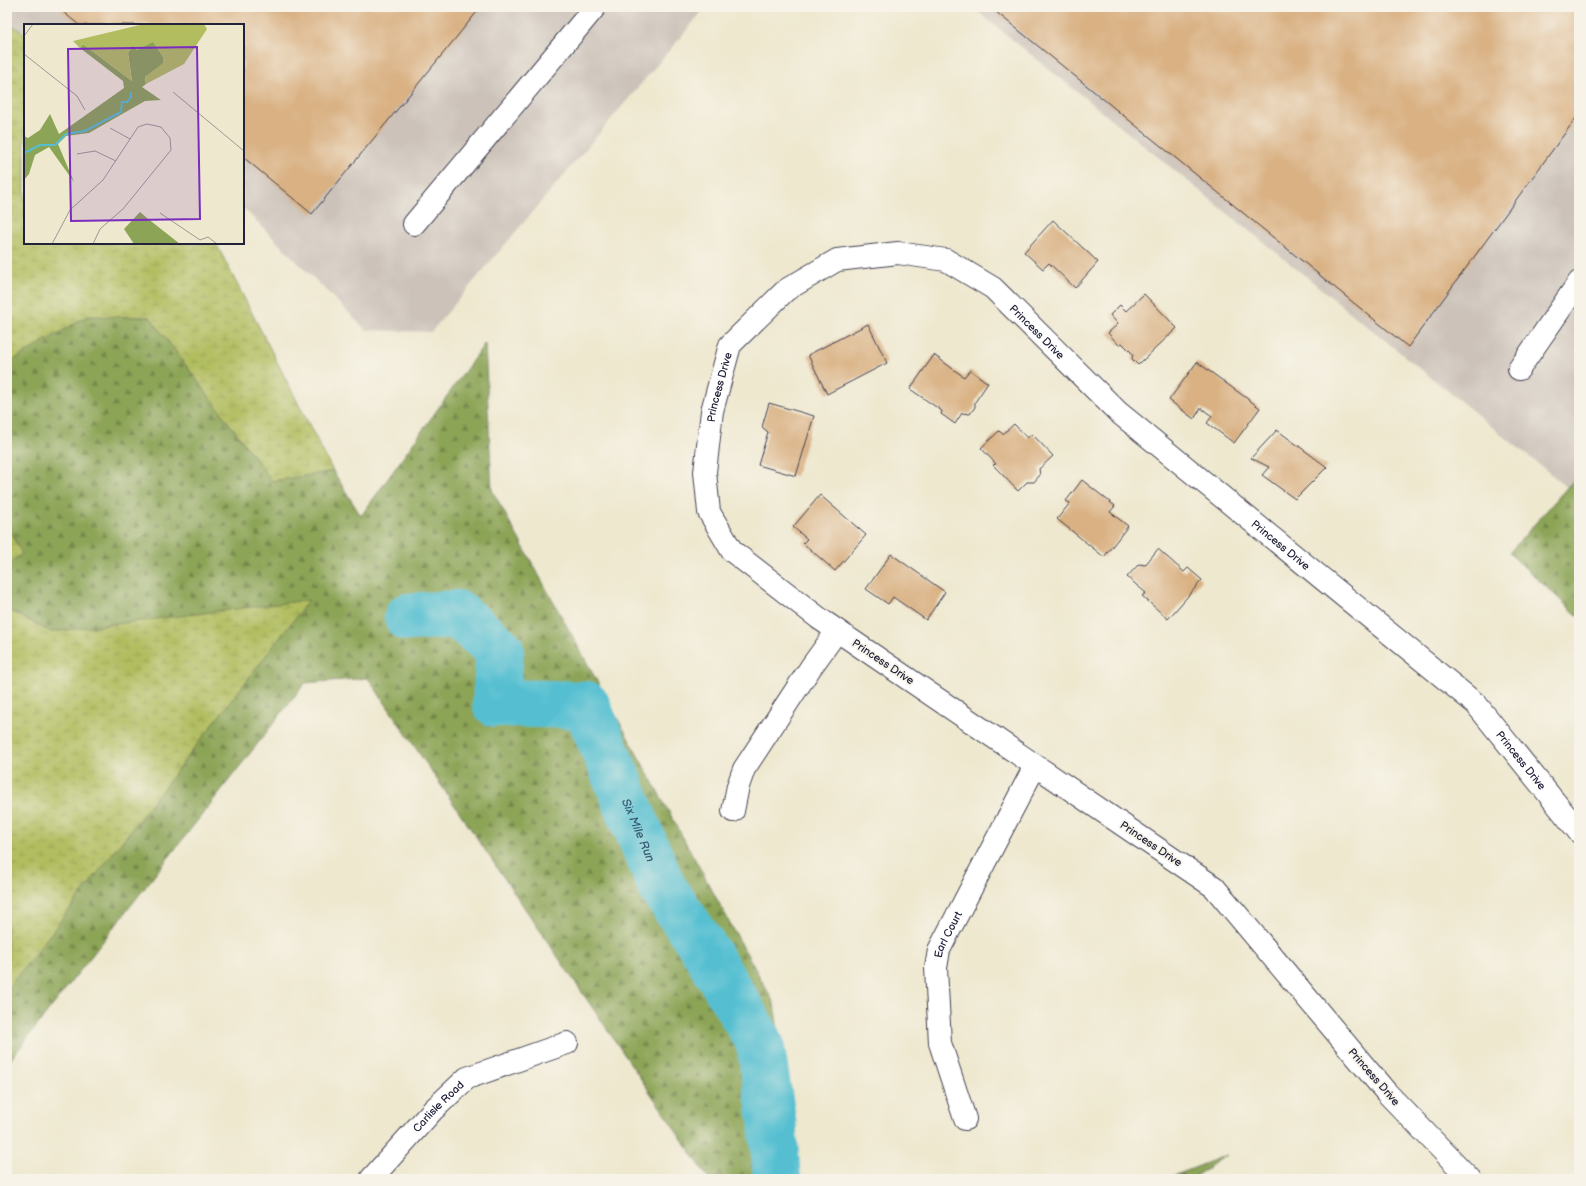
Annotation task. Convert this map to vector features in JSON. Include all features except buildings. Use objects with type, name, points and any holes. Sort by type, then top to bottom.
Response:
[{"type":"street","points":[[414,224],[596,7]]},
{"type":"street","name":"Princess Drive","points":[[1470,1179],[1386,1092],[1214,887],[837,631],[732,551],[709,512],[705,472],[712,411],[730,345],[786,290],[837,260],[898,253],[946,260],[993,288],[1118,412],[1476,704],[1579,832]]},
{"type":"street","points":[[1519,369],[1579,282]]},
{"type":"street","points":[[733,811],[738,786],[744,769],[811,667],[837,631]]},
{"type":"street","name":"Earl Court","points":[[964,1119],[940,1043],[936,968],[939,950],[1035,766]]},
{"type":"street","name":"Carlisle Road","points":[[371,1179],[433,1110],[466,1078],[567,1043]]},
{"type":"shaded area","points":[[7,7],[706,7],[431,332],[366,330],[244,209],[244,24],[24,24],[24,33],[7,22]]},
{"type":"shaded area","points":[[972,7],[1579,7],[1579,474],[1568,488]]},
{"type":"green space","points":[[7,22],[24,33],[24,244],[217,244],[333,471],[272,481],[150,317],[87,316],[7,364]]},
{"type":"green space","points":[[87,316],[150,317],[272,481],[333,471],[361,516],[485,343],[492,490],[774,1003],[799,1179],[709,1179],[368,678],[305,683],[7,1064],[7,990],[308,601],[51,632],[7,609],[7,565],[22,554],[7,524],[7,364]]},
{"type":"green space","points":[[1579,474],[1579,617],[1509,553]]},
{"type":"green space","points":[[7,524],[22,554],[7,565]]},
{"type":"green space","points":[[309,600],[7,990],[7,609],[51,632]]},
{"type":"green space","points":[[1227,1155],[1191,1179],[1166,1179]]},
{"type":"waterway","name":"Six Mile Run","points":[[408,617],[457,614],[500,650],[496,703],[586,705],[662,887],[703,947],[760,1043],[772,1119],[777,1179]]}]
